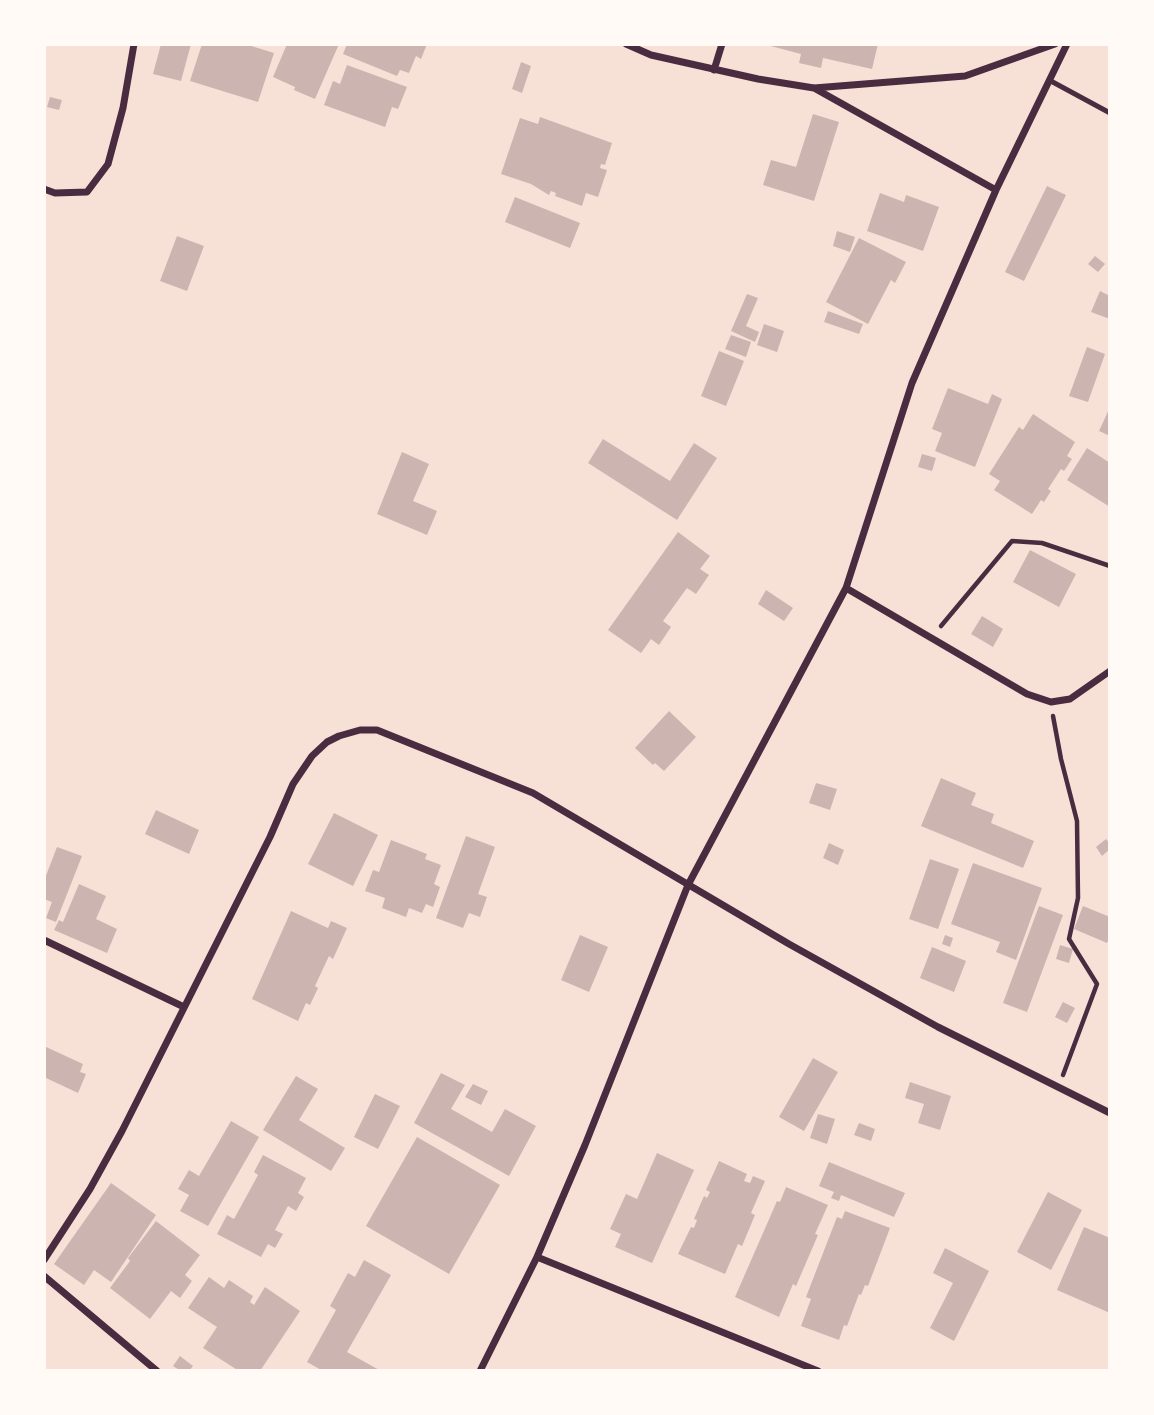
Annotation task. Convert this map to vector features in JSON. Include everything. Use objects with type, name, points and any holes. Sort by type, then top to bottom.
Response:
[{"type":"street","points":[[44,190],[55,193],[87,192],[108,164],[123,107],[134,44]]},
{"type":"street","points":[[626,44],[651,55],[714,70],[814,88],[965,76],[1055,44]]},
{"type":"street","points":[[714,70],[722,44]]},
{"type":"street","points":[[480,1371],[537,1257],[585,1145],[688,885],[846,588],[912,383],[996,191],[1067,44]]},
{"type":"street","points":[[814,88],[996,191]]},
{"type":"street","points":[[846,588],[1027,694],[1051,702],[1070,699],[1110,671]]},
{"type":"street","points":[[44,1260],[116,1143],[270,836],[293,784],[312,756],[327,742],[360,730],[377,730],[533,793],[688,885],[938,1027],[1110,1113]]},
{"type":"street","points":[[44,940],[184,1007]]},
{"type":"street","points":[[537,1257],[817,1371]]},
{"type":"street","points":[[44,1276],[157,1371]]},
{"type":"lane","points":[[1049,80],[1110,113]]},
{"type":"path","points":[[931,638],[1013,541],[1042,543],[1110,566]]},
{"type":"path","points":[[1051,702],[1061,759],[1077,821],[1078,898],[1069,939],[1097,984],[1059,1087]]},
{"type":"building","points":[[161,44],[191,44],[181,81],[153,74]]},
{"type":"building","points":[[202,44],[245,44],[274,53],[258,102],[190,81]]},
{"type":"building","points":[[287,44],[339,44],[315,99],[273,77]]},
{"type":"building","points":[[347,44],[427,44],[421,59],[416,56],[409,73],[400,70],[397,76],[343,54]]},
{"type":"building","points":[[763,44],[878,44],[872,69],[823,58],[821,68],[799,63],[801,54]]},
{"type":"building","points":[[521,62],[531,66],[522,93],[512,89]]},
{"type":"building","points":[[347,65],[407,87],[398,109],[392,107],[385,127],[324,105],[333,81],[340,84]]},
{"type":"building","points":[[50,97],[62,100],[59,110],[47,107]]},
{"type":"building","points":[[813,114],[839,122],[814,201],[763,185],[771,160],[796,167]]},
{"type":"building","points":[[540,117],[612,143],[605,165],[601,164],[600,168],[607,170],[598,197],[586,193],[582,206],[555,196],[556,193],[551,191],[549,195],[531,184],[501,174],[520,118],[538,124]]},
{"type":"building","points":[[1047,186],[1066,195],[1024,281],[1005,272]]},
{"type":"building","points":[[880,193],[904,202],[906,195],[939,207],[923,251],[867,231]]},
{"type":"building","points":[[515,197],[580,223],[570,248],[505,222]]},
{"type":"building","points":[[837,231],[855,237],[850,252],[833,246]]},
{"type":"building","points":[[177,236],[204,246],[187,291],[160,281]]},
{"type":"building","points":[[859,238],[906,262],[895,283],[891,280],[868,324],[826,302]]},
{"type":"building","points":[[1095,256],[1105,264],[1098,272],[1088,264]]},
{"type":"building","points":[[1100,291],[1110,296],[1110,319],[1091,312]]},
{"type":"building","points":[[747,294],[758,298],[746,326],[759,332],[755,342],[731,331]]},
{"type":"building","points":[[828,311],[863,324],[859,334],[824,322]]},
{"type":"building","points":[[764,324],[784,331],[777,352],[757,345]]},
{"type":"building","points":[[731,335],[751,342],[746,357],[725,349]]},
{"type":"building","points":[[1087,347],[1105,354],[1088,402],[1069,396]]},
{"type":"building","points":[[719,351],[744,361],[726,406],[701,396]]},
{"type":"building","points":[[948,388],[988,404],[992,394],[1002,399],[975,467],[935,451],[942,433],[932,429]]},
{"type":"building","points":[[1110,407],[1110,436],[1099,431]]},
{"type":"building","points":[[1033,414],[1075,442],[1067,456],[1072,459],[1064,471],[1061,469],[1048,489],[1051,491],[1044,502],[1041,500],[1032,514],[994,490],[1000,481],[989,474],[1019,427],[1023,430]]},
{"type":"building","points":[[603,439],[670,481],[694,443],[717,458],[677,520],[588,463]]},
{"type":"building","points":[[1087,448],[1110,463],[1110,507],[1067,480]]},
{"type":"building","points":[[402,452],[429,464],[413,501],[437,511],[427,535],[377,514]]},
{"type":"building","points":[[922,454],[936,458],[932,471],[918,467]]},
{"type":"building","points":[[678,532],[710,556],[700,569],[709,575],[696,594],[687,588],[663,621],[671,627],[659,645],[651,639],[641,653],[608,630]]},
{"type":"building","points":[[1030,550],[1076,574],[1059,607],[1013,582]]},
{"type":"building","points":[[766,590],[793,608],[784,621],[758,604]]},
{"type":"building","points":[[982,616],[1003,629],[993,647],[971,634]]},
{"type":"building","points":[[669,711],[696,737],[664,771],[655,763],[653,765],[635,748]]},
{"type":"building","points":[[941,778],[976,793],[971,805],[994,814],[991,823],[1034,841],[1023,868],[921,826]]},
{"type":"building","points":[[816,783],[837,789],[830,810],[809,803]]},
{"type":"building","points":[[156,810],[199,830],[189,854],[145,834]]},
{"type":"building","points":[[334,813],[378,835],[353,886],[308,864]]},
{"type":"building","points":[[466,836],[495,847],[478,894],[487,897],[480,917],[469,913],[463,928],[436,918]]},
{"type":"building","points":[[1106,839],[1110,849],[1102,856],[1096,847]]},
{"type":"building","points":[[391,840],[427,854],[425,859],[441,865],[434,884],[440,887],[433,907],[426,904],[422,913],[409,908],[406,917],[382,908],[385,898],[365,891],[373,870],[379,872]]},
{"type":"building","points":[[829,843],[844,850],[838,865],[823,858]]},
{"type":"building","points":[[57,847],[82,856],[56,922],[46,918],[52,902],[44,899],[44,881]]},
{"type":"building","points":[[930,859],[959,869],[938,929],[909,919]]},
{"type":"building","points":[[973,863],[1042,888],[1016,960],[996,952],[1000,942],[951,924]]},
{"type":"building","points":[[79,884],[106,896],[96,919],[117,929],[107,953],[54,930],[59,920],[63,922]]},
{"type":"building","points":[[1039,906],[1063,915],[1027,1012],[1003,1003]]},
{"type":"building","points":[[1083,906],[1110,917],[1110,936],[1107,943],[1074,929]]},
{"type":"building","points":[[291,911],[328,928],[331,921],[347,928],[333,959],[329,956],[315,986],[318,988],[310,1005],[306,1003],[298,1021],[252,999]]},
{"type":"building","points":[[580,935],[608,947],[589,992],[561,980]]},
{"type":"building","points":[[945,935],[953,938],[950,947],[942,944]]},
{"type":"building","points":[[1060,945],[1073,949],[1069,963],[1056,959]]},
{"type":"building","points":[[932,947],[966,961],[954,992],[920,978]]},
{"type":"building","points":[[1063,1002],[1075,1008],[1067,1023],[1055,1017]]},
{"type":"building","points":[[44,1046],[83,1064],[80,1072],[86,1074],[78,1093],[44,1077]]},
{"type":"building","points":[[813,1058],[838,1072],[804,1131],[779,1117]]},
{"type":"building","points":[[441,1073],[465,1085],[451,1109],[492,1132],[505,1109],[536,1126],[509,1176],[414,1123]]},
{"type":"building","points":[[296,1076],[318,1089],[299,1120],[345,1148],[331,1171],[263,1130]]},
{"type":"building","points":[[910,1082],[951,1096],[940,1130],[918,1123],[924,1104],[905,1098]]},
{"type":"building","points":[[473,1084],[488,1091],[481,1105],[465,1097]]},
{"type":"building","points":[[375,1094],[400,1106],[378,1149],[354,1137]]},
{"type":"building","points":[[818,1114],[835,1119],[827,1144],[810,1138]]},
{"type":"building","points":[[231,1121],[259,1137],[208,1226],[180,1211],[189,1195],[178,1189],[189,1170],[199,1176]]},
{"type":"building","points":[[859,1123],[875,1129],[871,1141],[854,1135]]},
{"type":"building","points":[[417,1137],[500,1185],[449,1274],[366,1226]]},
{"type":"building","points":[[657,1153],[694,1170],[652,1263],[615,1247],[621,1234],[610,1229],[626,1194],[637,1199]]},
{"type":"building","points":[[263,1155],[306,1178],[298,1193],[304,1197],[296,1211],[288,1206],[275,1230],[283,1234],[275,1248],[268,1244],[261,1257],[217,1234],[227,1215],[234,1219],[258,1175],[254,1172]]},
{"type":"building","points":[[719,1161],[747,1174],[744,1181],[750,1183],[753,1176],[765,1181],[751,1213],[755,1215],[742,1246],[738,1244],[725,1274],[678,1254],[691,1227],[694,1228],[697,1220],[694,1219],[704,1196],[707,1198],[710,1192],[706,1190]]},
{"type":"building","points":[[829,1162],[905,1193],[894,1217],[841,1195],[839,1201],[831,1198],[834,1192],[819,1186]]},
{"type":"building","points":[[111,1183],[156,1215],[111,1282],[94,1270],[84,1285],[54,1264]]},
{"type":"building","points":[[786,1187],[828,1205],[796,1286],[793,1284],[779,1317],[735,1297],[777,1201],[780,1202]]},
{"type":"building","points":[[1048,1192],[1082,1210],[1051,1270],[1017,1252]]},
{"type":"building","points":[[845,1211],[890,1228],[868,1286],[865,1285],[861,1295],[859,1294],[839,1340],[801,1326],[811,1299],[806,1297],[837,1217],[842,1219]]},
{"type":"building","points":[[156,1221],[200,1255],[185,1275],[192,1281],[180,1298],[171,1291],[150,1319],[110,1288],[130,1261],[128,1258]]},
{"type":"building","points":[[1084,1227],[1110,1238],[1110,1313],[1057,1290]]},
{"type":"building","points":[[945,1248],[989,1271],[954,1341],[930,1328],[953,1283],[933,1273]]},
{"type":"building","points":[[364,1260],[391,1275],[347,1352],[381,1371],[323,1371],[307,1362],[336,1310],[330,1306],[348,1273],[355,1277]]},
{"type":"building","points":[[209,1277],[224,1288],[229,1280],[253,1296],[250,1302],[254,1305],[265,1287],[300,1311],[260,1371],[239,1371],[203,1348],[217,1327],[188,1308]]},
{"type":"building","points":[[180,1356],[193,1366],[189,1371],[181,1371],[173,1366]]}]
